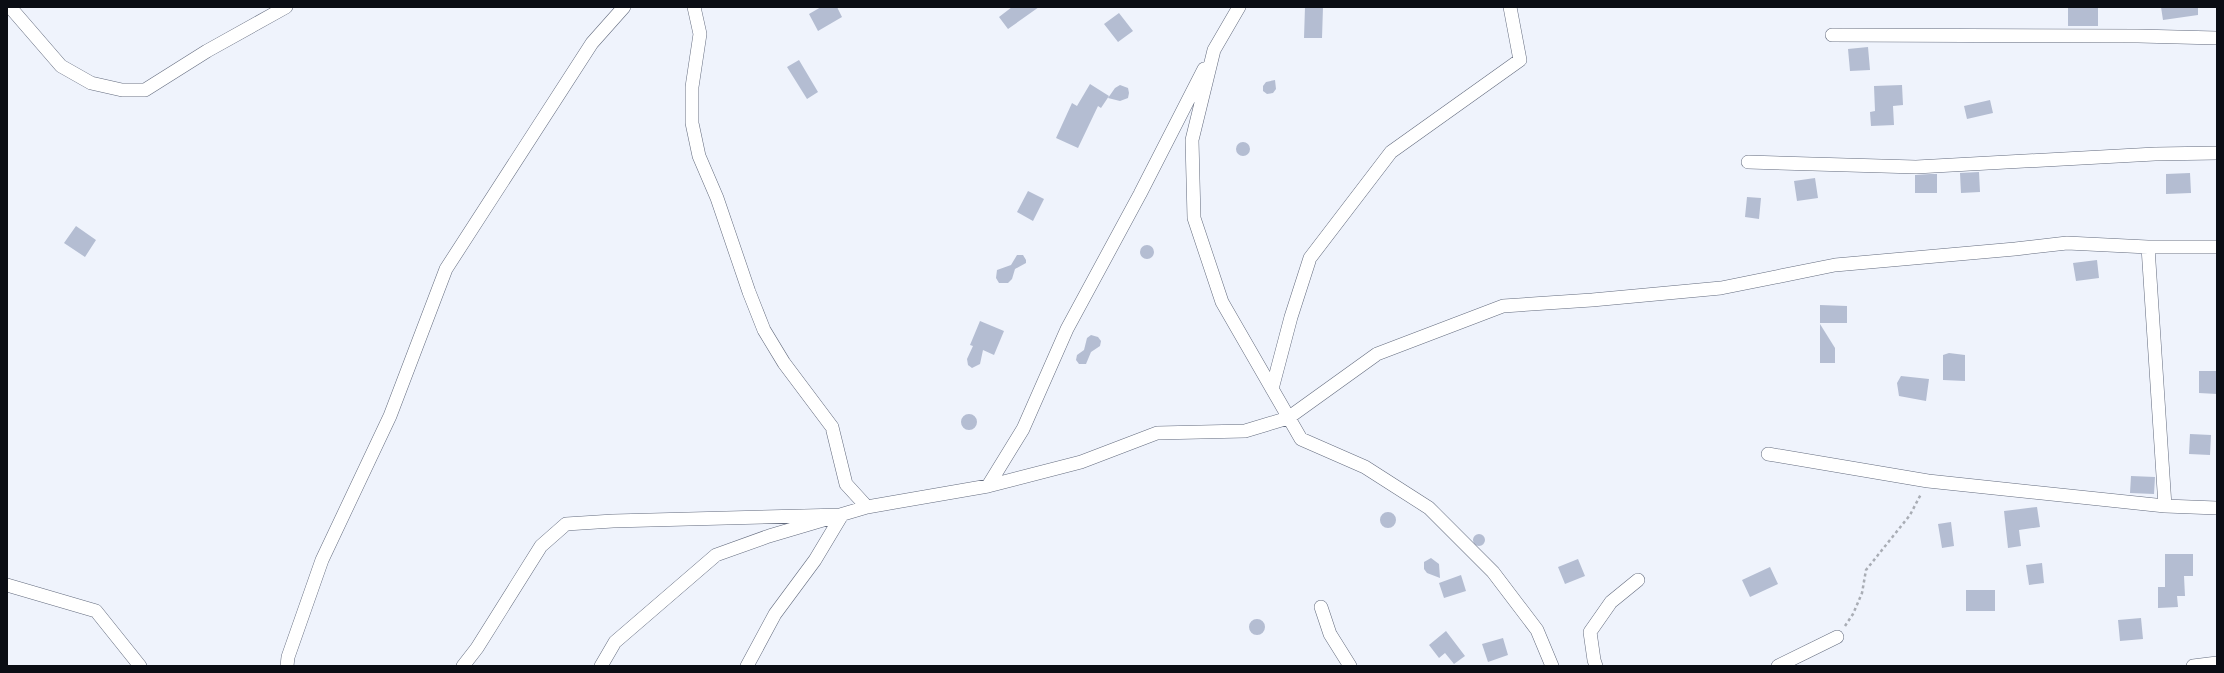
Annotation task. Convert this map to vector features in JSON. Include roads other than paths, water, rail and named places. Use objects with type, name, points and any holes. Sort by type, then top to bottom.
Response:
[{"type":"street","points":[[10,7],[61,66],[91,83],[122,90],[145,90],[207,51],[286,7]]},
{"type":"street","points":[[285,663],[322,560],[390,416],[446,269],[592,43],[624,7]]},
{"type":"street","points":[[694,7],[700,34],[692,87],[692,123],[700,156],[717,198],[749,292],[764,330],[784,363],[832,427],[846,484],[867,507]]},
{"type":"street","points":[[988,486],[1023,429],[1067,329],[1140,194],[1214,50],[1239,7]]},
{"type":"street","points":[[1272,389],[1291,317],[1310,258],[1391,152],[1520,60],[1510,7]]},
{"type":"street","points":[[1832,35],[2138,36],[2217,38]]},
{"type":"street","points":[[1214,50],[1192,140],[1194,218],[1222,302],[1301,439],[1365,467],[1429,508],[1493,572],[1537,630],[1552,666]]},
{"type":"street","points":[[1748,162],[1916,167],[2155,154],[2217,153]]},
{"type":"street","points":[[601,666],[615,642],[716,555],[769,536],[867,507],[988,486],[1081,462],[1157,433],[1245,431],[1288,418],[1377,354],[1503,306],[1592,300],[1721,288],[1835,265],[2067,243],[2148,247],[2217,247]]},
{"type":"street","points":[[2148,247],[2165,506]]},
{"type":"street","points":[[1768,454],[1928,481],[2165,506],[2217,508]]},
{"type":"street","points":[[463,666],[477,648],[541,546],[566,524],[613,521],[842,515]]},
{"type":"street","points":[[747,666],[775,614],[815,560],[842,515]]},
{"type":"street","points":[[1596,666],[1590,632],[1611,602],[1638,580]]},
{"type":"street","points":[[7,585],[96,611],[140,666]]},
{"type":"street","points":[[1321,607],[1330,634],[1350,666]]},
{"type":"street","points":[[1778,666],[1837,637]]},
{"type":"street","points":[[2193,666],[2217,662]]}]
